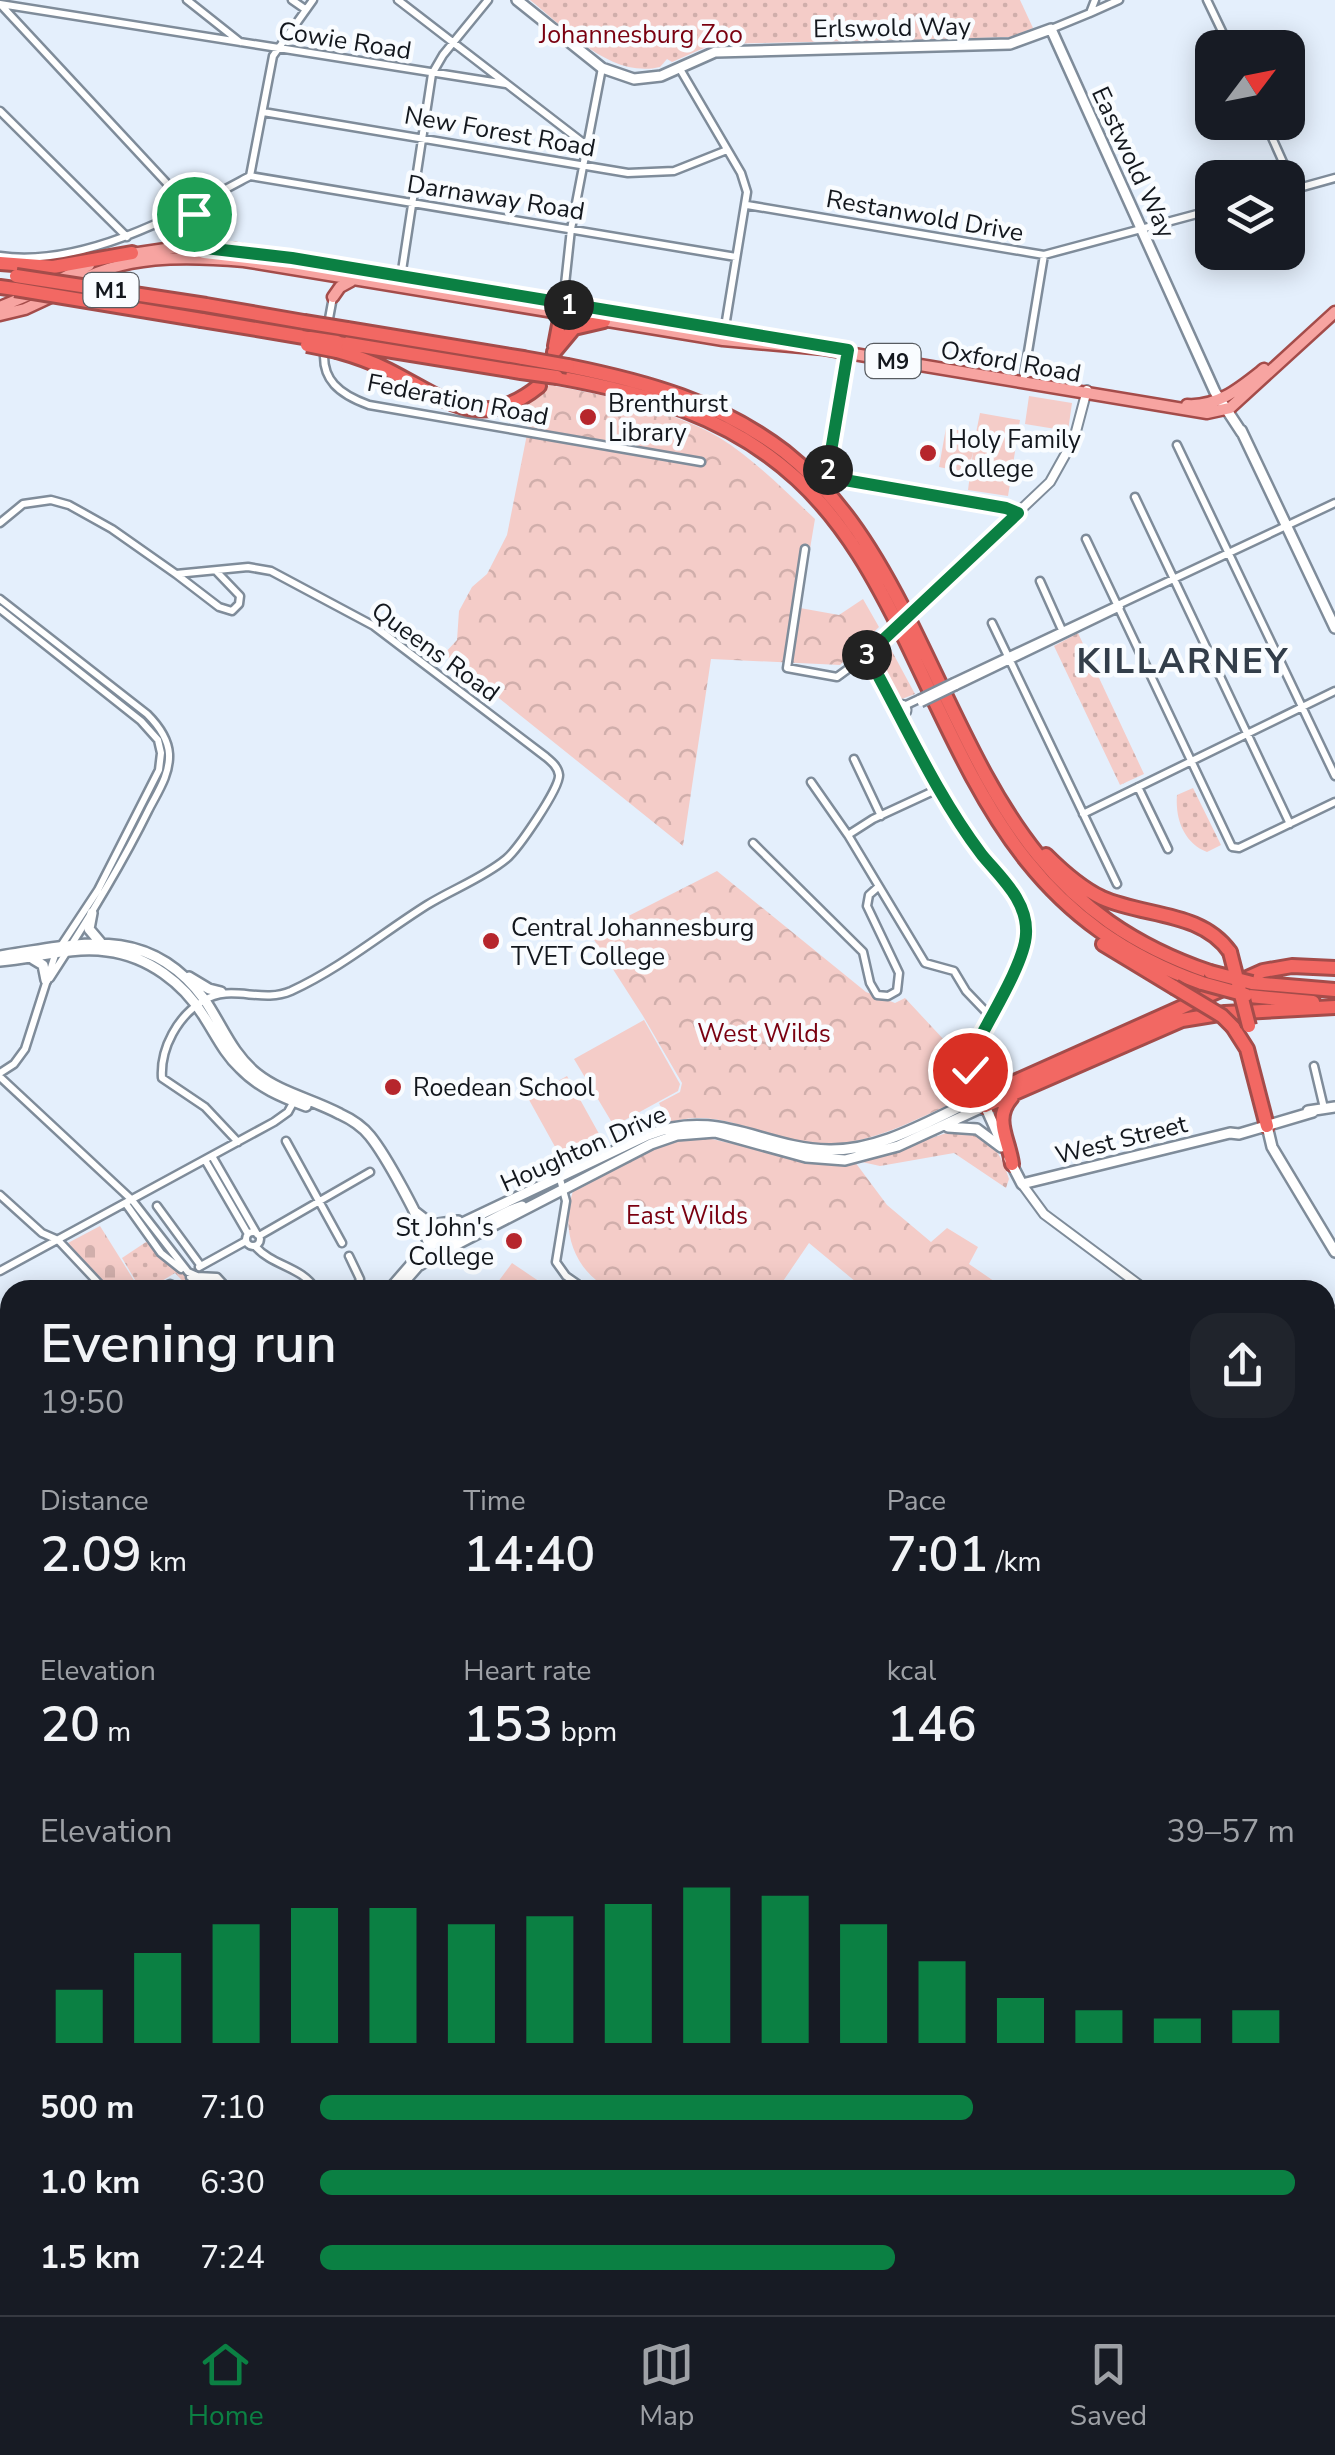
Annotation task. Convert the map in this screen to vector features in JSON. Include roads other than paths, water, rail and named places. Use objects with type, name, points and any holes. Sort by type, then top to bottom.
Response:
[{"type":"highway","points":[[0,264],[52,267],[132,253]]},
{"type":"highway","name":"M1","points":[[0,274],[16,282],[208,316],[337,347],[568,366],[657,386],[709,406],[771,442],[821,485],[878,562],[993,792],[1044,865],[1098,915],[1206,978]]},
{"type":"highway","name":"M1","points":[[0,287],[16,282]]},
{"type":"highway","points":[[562,309],[553,354],[574,328],[604,321]]},
{"type":"highway","name":"M1","points":[[208,316],[347,329],[636,392],[700,416],[760,449],[816,498],[868,568],[977,788],[1032,870],[1064,903],[1117,944],[1149,962],[1251,989],[1335,1004]]},
{"type":"highway","points":[[337,347],[464,408],[501,408],[538,386]]},
{"type":"highway","points":[[1014,826],[1072,878],[1101,897],[1200,926],[1218,938],[1230,952],[1269,1123]]},
{"type":"highway","points":[[1032,870],[1046,893],[1078,924],[1116,953],[1222,1016],[1234,1028],[1247,1049],[1269,1123]]},
{"type":"highway","points":[[983,1102],[1263,972],[1292,966],[1335,968]]},
{"type":"highway","name":"M1","points":[[1251,989],[1335,990]]},
{"type":"highway","points":[[983,1102],[1022,1090],[1182,1020],[1225,1012],[1335,1004]]},
{"type":"highway","points":[[1009,1159],[1001,1114],[1007,1102],[1022,1090]]},
{"type":"main road","points":[[516,0],[602,68]]},
{"type":"main road","name":"Erlswold Way","points":[[602,68],[640,79],[661,76],[716,52],[1004,45],[1051,29]]},
{"type":"main road","name":"Eastwold Way","points":[[1051,29],[1206,367],[1335,628]]},
{"type":"main road","name":"Oxford Road","points":[[0,307],[86,266],[156,249],[205,248],[724,335]]},
{"type":"main road","name":"Oxford Road","points":[[0,316],[34,305],[94,274],[144,260],[206,258],[318,274],[337,272],[352,280],[400,282]]},
{"type":"main road","points":[[318,274],[334,295],[352,280]]},
{"type":"main road","name":"Oxford Road","points":[[562,309],[604,321],[848,352],[1086,392],[1189,406],[1224,404]]},
{"type":"main road","points":[[1224,404],[1335,309]]},
{"type":"main road","points":[[92,913],[89,929],[100,942]]},
{"type":"main road","points":[[0,958],[100,942],[138,951],[219,992],[214,1018]]},
{"type":"main road","points":[[0,958],[31,958],[64,949],[94,950],[129,956],[170,978],[200,1002],[224,1050],[242,1071],[264,1087],[334,1116],[364,1138],[425,1242]]},
{"type":"main road","points":[[31,958],[43,965],[46,982]]},
{"type":"main road","points":[[178,972],[214,1018],[230,1046],[255,1073],[295,1099],[338,1113],[372,1137],[425,1242]]},
{"type":"main road","points":[[952,1110],[968,1096],[974,1082]]},
{"type":"main road","points":[[983,1102],[1022,1184]]},
{"type":"main road","name":"Houghton Drive","points":[[406,1280],[426,1261],[544,1200],[562,1184],[648,1135],[672,1127],[720,1126],[799,1146],[838,1150],[887,1139],[952,1110],[983,1102]]},
{"type":"main road","name":"Houghton Drive","points":[[397,1280],[425,1242],[483,1213],[684,1133],[715,1132],[806,1157],[845,1160],[883,1152],[983,1102]]},
{"type":"main road","name":"West Street","points":[[1022,1184],[1324,1110]]},
{"type":"main road","points":[[1269,1123],[1276,1152],[1335,1252]]},
{"type":"main road","points":[[936,1128],[974,1128],[990,1137],[1009,1159]]},
{"type":"main road","points":[[425,1242],[443,1243],[502,1212],[544,1200]]},
{"type":"main road","points":[[408,1205],[436,1226],[483,1213]]},
{"type":"main road","points":[[403,1280],[425,1242]]},
{"type":"street","points":[[187,0],[241,42]]},
{"type":"street","points":[[292,0],[305,10]]},
{"type":"street","points":[[0,256],[52,255],[127,236],[250,176],[276,49],[313,0]]},
{"type":"street","points":[[398,0],[586,145]]},
{"type":"street","points":[[400,282],[432,74],[488,0]]},
{"type":"street","points":[[1090,13],[1095,0]]},
{"type":"street","name":"Erlswold Way","points":[[1051,29],[1119,0]]},
{"type":"street","points":[[1207,0],[1221,30]]},
{"type":"street","points":[[0,4],[188,206],[205,248]]},
{"type":"street","name":"Cowie Road","points":[[0,4],[506,84]]},
{"type":"street","points":[[562,309],[570,229],[602,68]]},
{"type":"street","points":[[680,69],[744,180],[747,205],[724,335]]},
{"type":"street","points":[[0,111],[127,236]]},
{"type":"street","name":"New Forest Road","points":[[263,112],[628,172],[662,173],[700,163],[728,150]]},
{"type":"street","name":"Darnaway Road","points":[[250,176],[736,257]]},
{"type":"street","points":[[1305,186],[1335,178]]},
{"type":"street","name":"Restanwold Drive","points":[[747,205],[1044,255],[1195,214]]},
{"type":"street","points":[[1023,381],[1044,255]]},
{"type":"street","name":"Federation Road","points":[[337,272],[323,362],[332,385],[344,395],[369,405],[701,462]]},
{"type":"street","points":[[848,352],[828,469],[838,480],[1018,513]]},
{"type":"street","points":[[805,549],[787,668],[833,678],[867,655],[1044,489],[1077,432],[1086,392]]},
{"type":"street","points":[[1177,445],[1335,776]]},
{"type":"street","points":[[1135,497],[1290,824]]},
{"type":"street","points":[[0,522],[14,509],[32,501],[60,502],[112,529],[218,607],[234,610],[240,596],[216,571]]},
{"type":"street","points":[[902,710],[1335,502]]},
{"type":"street","points":[[1086,539],[1232,847],[1239,848],[1335,802]]},
{"type":"street","name":"Queens Road","points":[[176,574],[264,568],[374,626],[546,757],[557,770],[558,784],[510,856],[425,907],[350,960],[282,994],[267,997],[219,992]]},
{"type":"street","points":[[1040,581],[1064,632]]},
{"type":"street","points":[[2,606],[155,729],[160,747],[159,770],[104,888],[92,913],[64,949]]},
{"type":"street","points":[[992,623],[1117,884]]},
{"type":"street","points":[[867,655],[902,710],[942,790],[1025,914],[1026,939],[969,1060],[983,1102]]},
{"type":"street","points":[[1083,814],[1335,691]]},
{"type":"street","points":[[854,759],[881,816]]},
{"type":"street","points":[[811,782],[925,962],[952,968],[966,992],[990,1016]]},
{"type":"street","points":[[1138,787],[1168,849]]},
{"type":"street","points":[[848,835],[942,790]]},
{"type":"street","points":[[752,842],[859,948],[866,959],[872,988],[877,995],[888,996],[897,991],[900,978],[867,906],[878,887]]},
{"type":"street","points":[[104,888],[46,982],[24,1049],[0,1075],[129,1202],[188,1272],[219,1280]]},
{"type":"street","points":[[219,992],[182,1018],[162,1060],[162,1078],[205,1108],[238,1142]]},
{"type":"street","points":[[1314,1066],[1324,1110]]},
{"type":"street","points":[[0,1271],[280,1118],[295,1099]]},
{"type":"street","points":[[286,1140],[342,1244]]},
{"type":"street","points":[[209,1158],[255,1246],[270,1260],[304,1274],[308,1280]]},
{"type":"street","points":[[157,1206],[199,1267],[370,1172]]},
{"type":"street","points":[[562,1184],[564,1223],[556,1262],[572,1280]]},
{"type":"street","points":[[1022,1184],[1041,1212],[1133,1280]]},
{"type":"street","points":[[0,1195],[42,1233],[58,1240],[95,1280]]},
{"type":"street","points":[[1083,1242],[1090,1233]]},
{"type":"street","points":[[349,1256],[360,1280]]},
{"type":"place","name":"Brenthurst Library","points":[[588,417]]},
{"type":"place","name":"Holy Family College","points":[[928,453]]},
{"type":"place","name":"Central Johannesburg TVET College","points":[[491,941]]},
{"type":"place","name":"Roedean School","points":[[393,1087]]},
{"type":"place","name":"St John's College","points":[[514,1241]]},
{"type":"district","name":"KILLARNEY","points":[[1183,661]]},
{"type":"park label","name":"Johannesburg Zoo","points":[[641,34]]},
{"type":"park label","name":"West Wilds","points":[[764,1033]]},
{"type":"park label","name":"East Wilds","points":[[687,1215]]}]
